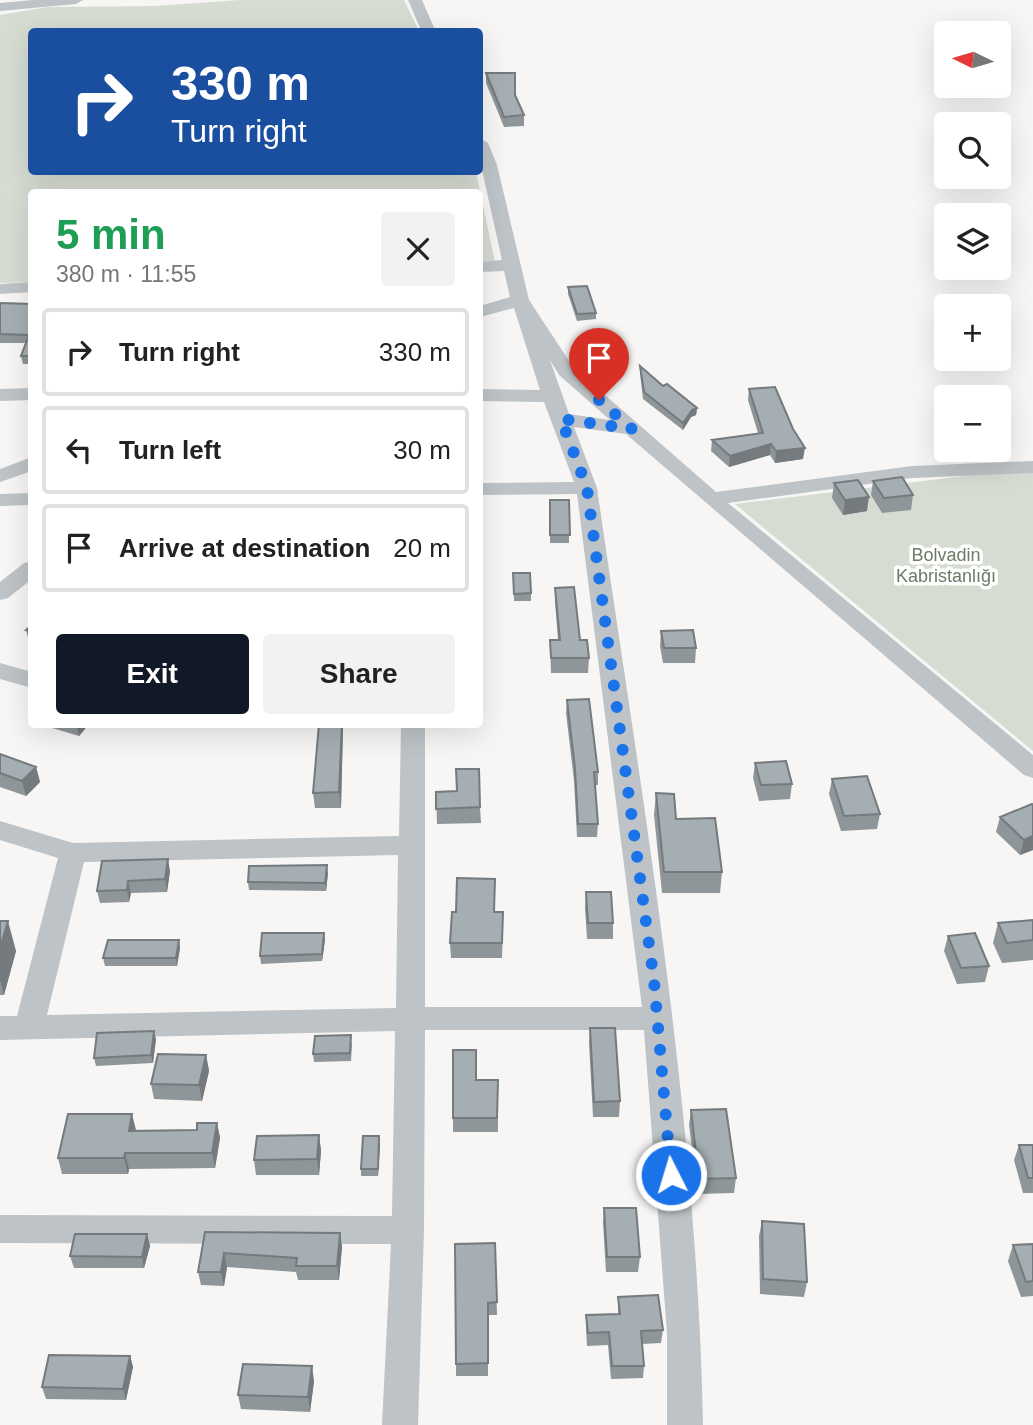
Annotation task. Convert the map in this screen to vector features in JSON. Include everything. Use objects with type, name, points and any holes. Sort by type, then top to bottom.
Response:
[{"type":"street","points":[[0,8],[76,0]]},
{"type":"street","points":[[415,0],[427,28]]},
{"type":"street","points":[[483,151],[489,165],[520,300],[587,488],[658,1018],[684,1333],[685,1425]]},
{"type":"street","points":[[483,267],[510,265]]},
{"type":"street","points":[[0,289],[28,287]]},
{"type":"street","points":[[483,311],[520,300]]},
{"type":"street","points":[[520,300],[566,371],[711,499],[1033,769]]},
{"type":"street","points":[[0,395],[28,394]]},
{"type":"street","points":[[483,395],[556,407],[632,429]]},
{"type":"street","points":[[0,476],[28,465]]},
{"type":"street","points":[[711,499],[845,479],[972,466],[1033,467]]},
{"type":"street","points":[[483,489],[587,488]]},
{"type":"street","points":[[0,500],[28,499]]},
{"type":"street","points":[[0,593],[28,571]]},
{"type":"street","points":[[0,671],[28,679]]},
{"type":"street","points":[[400,1425],[408,1230],[413,728]]},
{"type":"street","points":[[0,830],[73,853],[411,845]]},
{"type":"street","points":[[73,853],[14,1028],[411,1019],[658,1018]]},
{"type":"street","points":[[0,1229],[408,1230]]},
{"type":"green space","points":[[240,0],[404,0],[418,28],[28,28],[28,175],[477,175],[480,189],[28,189],[28,282],[0,283],[0,15],[47,7],[154,6]]},
{"type":"green space","points":[[483,205],[495,262],[483,263]]},
{"type":"green space","name":"Bolvadin Kabristanlığı","points":[[1005,471],[1033,472],[1033,751],[735,504]]},
{"type":"building","points":[[486,73],[515,73],[515,95],[524,115],[504,117]]},
{"type":"building","points":[[587,286],[596,313],[577,314],[568,287]]},
{"type":"building","points":[[0,303],[28,304],[28,335],[0,334]]},
{"type":"building","points":[[28,338],[28,356],[21,356]]},
{"type":"building","points":[[640,366],[663,386],[667,384],[697,408],[692,410],[683,423],[644,392]]},
{"type":"building","points":[[775,387],[793,429],[805,448],[776,451],[771,444],[730,456],[712,440],[763,433],[749,389]]},
{"type":"building","points":[[902,477],[913,495],[884,498],[873,481]]},
{"type":"building","points":[[858,480],[869,497],[845,500],[834,483]]},
{"type":"building","points":[[550,500],[569,500],[570,535],[550,535]]},
{"type":"building","points":[[513,573],[530,573],[531,593],[514,594]]},
{"type":"building","points":[[574,587],[580,640],[587,640],[589,658],[551,658],[550,640],[560,640],[555,588]]},
{"type":"building","points":[[693,630],[696,648],[664,648],[661,631]]},
{"type":"building","points":[[589,699],[598,772],[594,772],[598,824],[578,824],[567,700]]},
{"type":"building","points":[[319,728],[342,728],[339,792],[313,793]]},
{"type":"building","points":[[0,754],[36,767],[22,781],[0,773]]},
{"type":"building","points":[[786,761],[792,784],[761,785],[755,763]]},
{"type":"building","points":[[456,769],[479,769],[480,807],[436,809],[436,792],[457,791]]},
{"type":"building","points":[[867,776],[880,814],[844,816],[832,779]]},
{"type":"building","points":[[656,793],[674,794],[676,819],[715,818],[722,872],[664,872]]},
{"type":"building","points":[[1032,804],[1033,836],[1024,840],[1000,817]]},
{"type":"building","points":[[168,859],[165,879],[128,881],[127,890],[97,891],[102,861]]},
{"type":"building","points":[[327,865],[325,883],[248,882],[249,866]]},
{"type":"building","points":[[457,878],[495,879],[494,912],[503,912],[502,943],[450,943],[452,912],[456,912]]},
{"type":"building","points":[[586,892],[611,892],[613,923],[588,923]]},
{"type":"building","points":[[1033,920],[1033,940],[1007,943],[998,923]]},
{"type":"building","points":[[0,921],[8,921],[0,948]]},
{"type":"building","points":[[262,933],[324,933],[322,954],[260,956]]},
{"type":"building","points":[[975,933],[989,966],[961,968],[948,936]]},
{"type":"building","points":[[108,940],[179,940],[176,958],[103,958]]},
{"type":"building","points":[[590,1028],[615,1028],[620,1101],[594,1102]]},
{"type":"building","points":[[154,1031],[151,1055],[94,1058],[97,1033]]},
{"type":"building","points":[[351,1035],[350,1053],[313,1054],[315,1036]]},
{"type":"building","points":[[453,1050],[476,1050],[476,1080],[498,1080],[497,1118],[453,1118]]},
{"type":"building","points":[[158,1054],[206,1055],[199,1085],[151,1084]]},
{"type":"building","points":[[726,1109],[736,1178],[699,1179],[691,1110]]},
{"type":"building","points":[[68,1114],[132,1114],[129,1131],[197,1130],[197,1123],[217,1123],[212,1153],[125,1153],[124,1158],[58,1158]]},
{"type":"building","points":[[319,1135],[317,1159],[254,1160],[257,1136]]},
{"type":"building","points":[[363,1136],[379,1136],[378,1169],[361,1169]]},
{"type":"building","points":[[1019,1145],[1033,1145],[1033,1178],[1028,1178]]},
{"type":"building","points":[[604,1208],[636,1208],[640,1257],[607,1257]]},
{"type":"building","points":[[762,1221],[804,1224],[807,1282],[763,1279]]},
{"type":"building","points":[[205,1232],[340,1233],[337,1266],[296,1266],[297,1258],[224,1253],[221,1272],[198,1272]]},
{"type":"building","points":[[75,1234],[147,1234],[142,1257],[70,1256]]},
{"type":"building","points":[[495,1243],[497,1302],[488,1303],[488,1363],[456,1364],[455,1244]]},
{"type":"building","points":[[1033,1244],[1033,1281],[1026,1282],[1013,1245]]},
{"type":"building","points":[[658,1295],[663,1330],[641,1331],[644,1366],[612,1366],[609,1332],[588,1333],[586,1315],[620,1314],[618,1297]]},
{"type":"building","points":[[49,1355],[130,1356],[123,1389],[42,1387]]},
{"type":"building","points":[[243,1364],[312,1366],[308,1397],[238,1395]]},
{"type":"route","points":[[599,400],[632,429],[561,419],[587,488],[654,981],[671,1175]]}]
